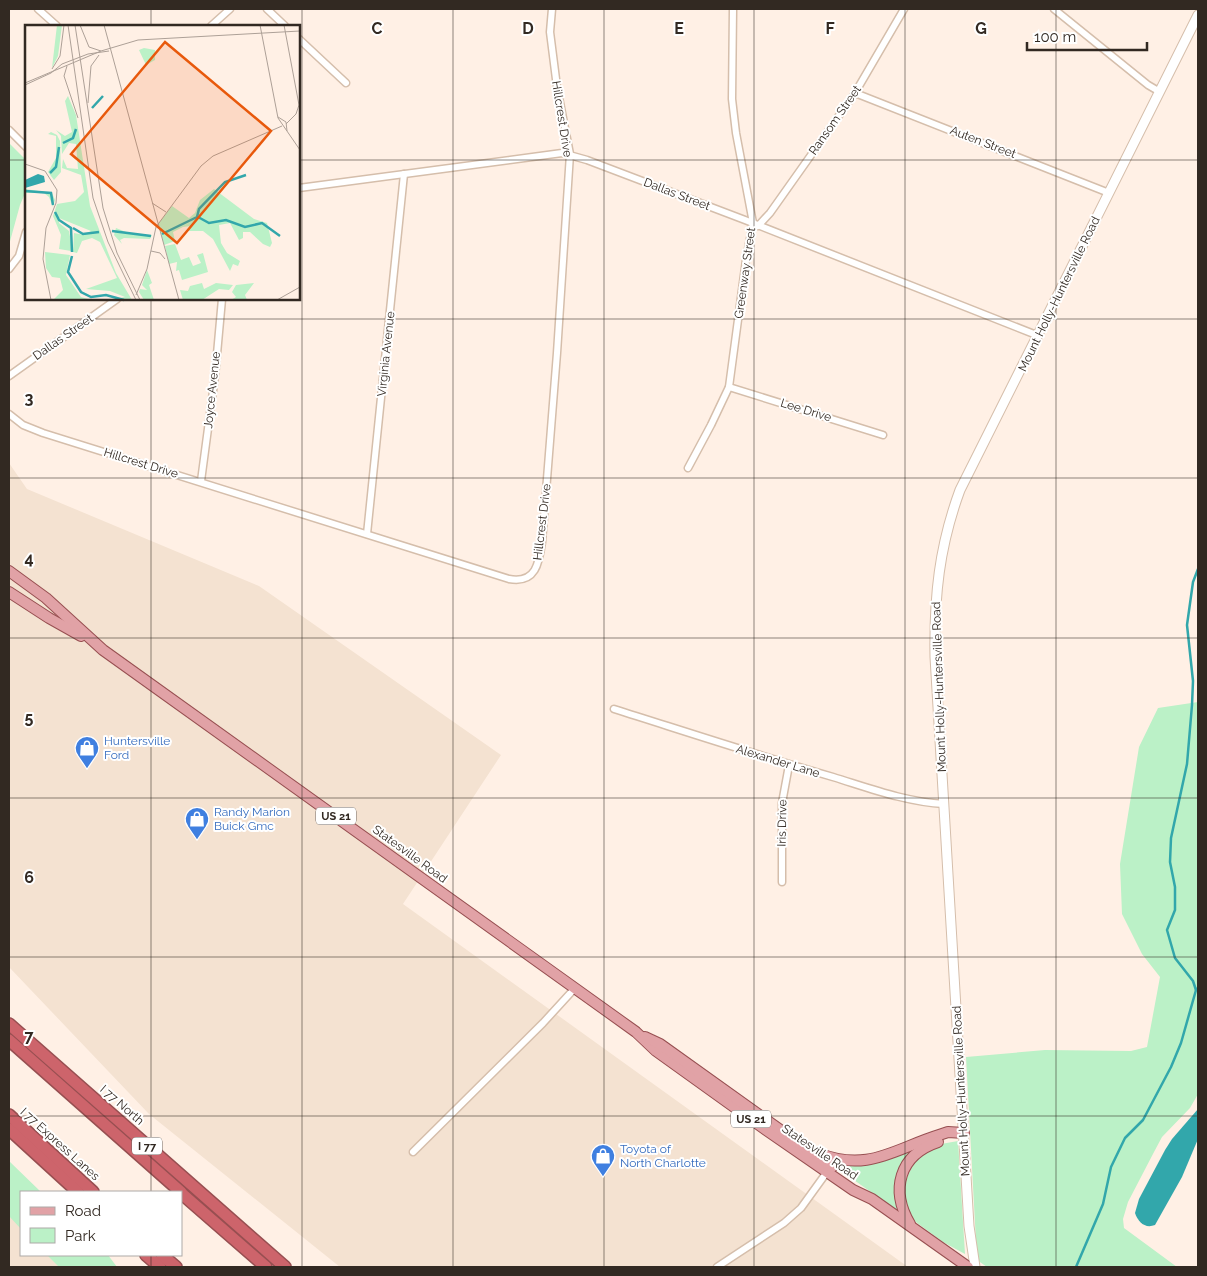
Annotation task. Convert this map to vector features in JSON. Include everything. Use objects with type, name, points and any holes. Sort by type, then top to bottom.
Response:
[{"type":"highway","name":"I 77 North","points":[[9,1024],[285,1267]]},
{"type":"highway","name":"I 77","points":[[9,1040],[180,1191]]},
{"type":"highway","name":"I 77 Express Lanes","points":[[9,1115],[92,1191]]},
{"type":"highway","points":[[9,1130],[77,1191]]},
{"type":"highway","name":"I 77","points":[[182,1193],[266,1267]]},
{"type":"highway","points":[[147,1256],[160,1267]]},
{"type":"highway","points":[[163,1256],[176,1267]]},
{"type":"main road","name":"Mount Holly-Huntersville Road","points":[[975,1267],[970,1226],[964,1133],[935,627],[936,598],[942,552],[960,490],[1198,15]]},
{"type":"main road","name":"Statesville Road","points":[[9,571],[46,598],[97,645]]},
{"type":"main road","name":"Statesville Road","points":[[9,592],[49,618],[97,645],[636,1032],[656,1051],[853,1190],[872,1199]]},
{"type":"main road","name":"Statesville Road","points":[[636,1032],[660,1044],[968,1267]]},
{"type":"main road","points":[[806,1149],[833,1158],[860,1161],[888,1155],[939,1134],[948,1132],[964,1133]]},
{"type":"main road","points":[[912,1228],[902,1211],[899,1197],[900,1183],[908,1164],[916,1154],[927,1146],[964,1133]]},
{"type":"street","points":[[38,9],[56,25]]},
{"type":"street","points":[[212,25],[230,9]]},
{"type":"street","points":[[267,9],[284,25]]},
{"type":"street","name":"Hillcrest Drive","points":[[9,414],[23,425],[43,433],[509,579],[522,579],[535,571],[542,542],[549,460],[570,154],[558,95],[550,32],[552,9]]},
{"type":"street","name":"Greenway Street","points":[[688,468],[729,387],[746,260],[755,225],[738,142],[732,99],[733,9]]},
{"type":"street","name":"Ransom Street","points":[[755,225],[770,213],[856,93],[904,9]]},
{"type":"street","points":[[1054,9],[1148,85],[1160,92]]},
{"type":"street","points":[[300,40],[346,83]]},
{"type":"street","name":"Auten Street","points":[[856,93],[1109,193]]},
{"type":"street","points":[[9,130],[25,146]]},
{"type":"street","name":"Dallas Street","points":[[300,188],[547,154],[570,154],[1038,336]]},
{"type":"street","name":"Virginia Avenue","points":[[367,534],[404,174]]},
{"type":"street","points":[[9,269],[19,256],[25,235]]},
{"type":"street","name":"Dallas Street","points":[[9,376],[116,300]]},
{"type":"street","name":"Joyce Avenue","points":[[201,481],[215,376],[222,300]]},
{"type":"street","name":"Lee Drive","points":[[729,387],[883,435]]},
{"type":"street","name":"Alexander Lane","points":[[614,709],[789,765],[919,802],[944,804]]},
{"type":"street","name":"Iris Drive","points":[[782,882],[781,809],[789,765]]},
{"type":"street","points":[[413,1152],[543,1023],[574,988]]},
{"type":"street","points":[[717,1267],[784,1223],[801,1208],[827,1172]]},
{"type":"shaded area","points":[[9,463],[27,489],[259,586],[501,755],[403,904],[908,1267],[340,1267],[149,1114],[9,967]]},
{"type":"shaded area","points":[[9,1204],[20,1214],[20,1256],[67,1256],[80,1267],[9,1267]]},
{"type":"green space","points":[[9,143],[25,159],[25,193],[9,245]]},
{"type":"green space","points":[[1198,702],[1198,1094],[1190,1108],[1162,1137],[1128,1202],[1123,1219],[1124,1228],[1177,1267],[987,1267],[977,1260],[966,1057],[1045,1050],[1131,1051],[1147,1047],[1160,977],[1142,954],[1122,914],[1120,864],[1139,747],[1158,708]]},
{"type":"green space","points":[[958,1141],[965,1254],[943,1242],[913,1220],[908,1214],[903,1187],[914,1162],[925,1152],[941,1144]]},
{"type":"green space","points":[[923,1144],[904,1165],[902,1214],[820,1156],[837,1163]]},
{"type":"green space","points":[[9,1161],[40,1191],[20,1191],[20,1228],[9,1216]]},
{"type":"green space","points":[[48,1256],[109,1256],[117,1267],[59,1267]]},
{"type":"water","points":[[1198,1109],[1198,1139],[1182,1177],[1155,1225],[1145,1225],[1140,1222],[1135,1213],[1139,1199],[1172,1139]]},
{"type":"waterway","points":[[1196,990],[1193,981],[1175,958],[1167,930],[1175,910],[1175,887],[1170,862],[1171,838],[1187,764],[1193,681],[1187,625],[1193,582],[1198,569]]},
{"type":"waterway","points":[[1076,1267],[1103,1204],[1111,1167],[1125,1138],[1143,1120],[1171,1067],[1181,1043],[1198,988]]},
{"type":"place","name":"Huntersville Ford","points":[[87,769]]},
{"type":"place","name":"Randy Marion Buick Gmc","points":[[197,840]]},
{"type":"place","name":"Toyota of North Charlotte","points":[[603,1177]]}]
